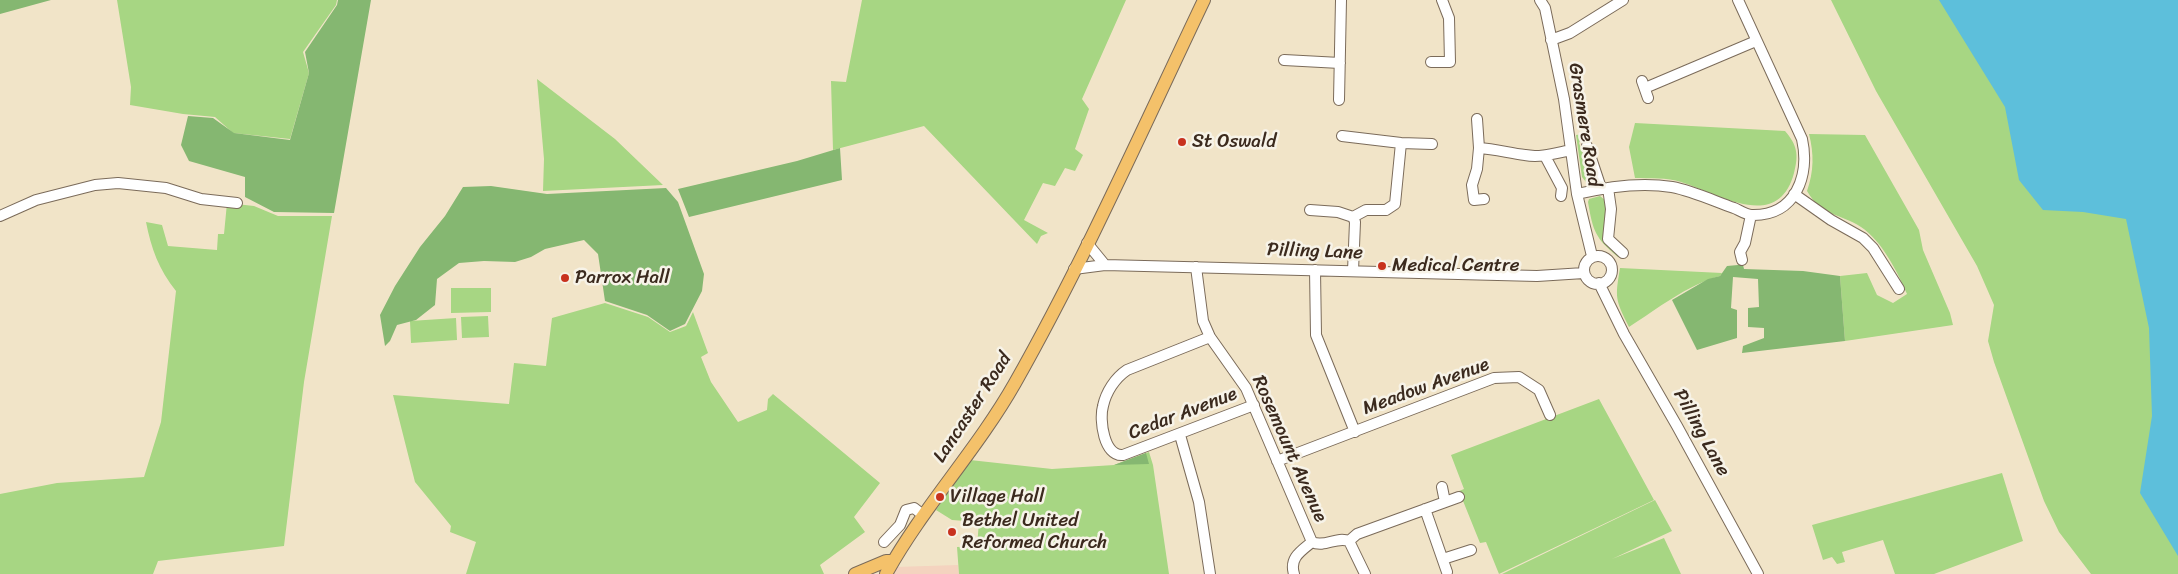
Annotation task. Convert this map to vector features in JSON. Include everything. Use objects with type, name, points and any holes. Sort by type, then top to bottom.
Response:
[{"type":"main road","name":"Lancaster Road","points":[[886,574],[923,515],[1006,398],[1087,243],[1204,0]]},
{"type":"main road","points":[[859,573],[886,561],[893,561]]},
{"type":"street","points":[[1339,100],[1341,0]]},
{"type":"street","points":[[1431,62],[1454,62],[1449,18],[1442,0]]},
{"type":"street","name":"Grasmere Road","points":[[1540,0],[1545,8],[1564,99],[1577,194],[1592,256]]},
{"type":"street","points":[[1551,40],[1570,33],[1622,0]]},
{"type":"street","points":[[1577,194],[1604,188],[1672,187],[1750,215],[1774,210],[1787,202],[1794,194],[1804,176],[1806,156],[1802,139],[1738,0]]},
{"type":"street","points":[[1645,89],[1756,40]]},
{"type":"street","points":[[1284,60],[1340,63]]},
{"type":"street","points":[[1475,201],[1472,185],[1477,169],[1479,148],[1477,119]]},
{"type":"street","points":[[1342,136],[1401,143],[1432,144]]},
{"type":"street","points":[[1310,210],[1338,212],[1353,217],[1366,210],[1386,210],[1395,204],[1401,143]]},
{"type":"street","points":[[1587,146],[1611,209],[1608,240],[1622,248]]},
{"type":"street","points":[[1479,148],[1498,149],[1526,156],[1545,156],[1571,150]]},
{"type":"street","points":[[1545,156],[1562,188],[1562,196]]},
{"type":"street","points":[[0,216],[36,200],[95,185],[118,183],[166,188],[201,199],[237,203]]},
{"type":"street","points":[[1794,194],[1831,220],[1863,238],[1873,248],[1888,282],[1899,289]]},
{"type":"street","points":[[1738,254],[1745,243],[1750,215]]},
{"type":"street","points":[[1353,217],[1355,222],[1353,271]]},
{"type":"street","points":[[1087,243],[1105,265]]},
{"type":"street","points":[[1592,256],[1603,257],[1611,266],[1608,279],[1599,284],[1592,282],[1584,273],[1585,264],[1592,256]]},
{"type":"street","name":"Pilling Lane","points":[[1076,265],[1537,276],[1584,273]]},
{"type":"street","name":"Rosemount Avenue","points":[[1196,267],[1199,301],[1203,321],[1210,338],[1246,388],[1312,542],[1318,545],[1339,540],[1349,541],[1356,534],[1459,497]]},
{"type":"street","name":"Meadow Avenue","points":[[1315,270],[1316,335],[1355,432]]},
{"type":"street","name":"Pilling Lane","points":[[1599,284],[1624,334],[1758,574]]},
{"type":"street","name":"Cedar Avenue","points":[[1210,338],[1127,370],[1116,378],[1104,402],[1102,416],[1107,444],[1114,454],[1123,455],[1254,406]]},
{"type":"street","name":"Meadow Avenue","points":[[1277,461],[1494,378],[1519,377],[1538,390],[1550,415]]},
{"type":"street","points":[[1180,434],[1199,502],[1210,574]]},
{"type":"street","points":[[1442,487],[1445,502]]},
{"type":"street","points":[[884,542],[898,528],[909,508],[923,515]]},
{"type":"street","points":[[1425,509],[1447,572]]},
{"type":"street","points":[[1349,541],[1365,574]]},
{"type":"street","points":[[1294,574],[1292,562],[1296,555],[1312,542]]},
{"type":"street","points":[[1443,559],[1470,550]]},
{"type":"shaded area","points":[[958,565],[959,574],[892,574],[895,567]]},
{"type":"green space","points":[[0,0],[51,0],[0,14]]},
{"type":"green space","points":[[117,0],[337,0],[336,5],[303,52],[309,73],[290,139],[233,133],[215,117],[183,114],[130,105],[131,87]]},
{"type":"green space","points":[[338,0],[371,0],[334,213],[274,212],[245,197],[245,177],[189,161],[181,145],[188,116],[213,118],[234,133],[290,140],[309,73],[305,52],[337,5]]},
{"type":"green space","points":[[862,0],[1126,0],[1082,99],[1089,109],[1075,149],[1083,155],[1075,171],[1065,168],[1055,186],[1043,183],[1024,220],[1048,233],[1041,236],[1037,244],[924,126],[833,150],[831,81],[846,82]]},
{"type":"green space","points":[[1831,0],[2178,0],[2178,574],[2091,574],[2059,532],[2044,501],[1994,362],[1988,341],[1994,305],[1977,266],[1876,91]]},
{"type":"green space","points":[[537,79],[615,139],[663,185],[543,191],[544,159]]},
{"type":"green space","points":[[1635,123],[1785,131],[1796,150],[1794,173],[1786,191],[1775,201],[1761,205],[1729,200],[1676,180],[1635,178],[1629,147]]},
{"type":"green space","points":[[1583,134],[1579,143],[1593,180],[1591,182],[1586,182],[1582,177],[1576,135]]},
{"type":"green space","points":[[1809,134],[1865,135],[1919,230],[1923,250],[1950,313],[1953,325],[1845,341],[1840,276],[1867,273],[1877,295],[1893,303],[1907,294],[1894,266],[1876,240],[1853,222],[1819,206],[1807,191],[1813,162]]},
{"type":"green space","points":[[840,148],[842,180],[689,217],[678,189],[797,161]]},
{"type":"green space","points":[[491,186],[547,194],[666,188],[678,202],[704,274],[702,291],[685,324],[670,331],[647,315],[605,301],[598,254],[584,240],[545,249],[531,257],[515,262],[484,261],[459,263],[437,279],[435,305],[416,320],[397,325],[390,341],[385,346],[380,315],[395,286],[420,247],[445,216],[463,187]]},
{"type":"green space","points":[[1600,196],[1606,201],[1607,218],[1603,234],[1618,251],[1618,257],[1600,239],[1594,227],[1588,202],[1589,199]]},
{"type":"green space","points":[[227,203],[254,206],[278,216],[332,216],[304,382],[284,546],[158,561],[153,574],[0,574],[0,494],[57,483],[144,477],[161,422],[176,291],[156,258],[146,222],[162,225],[168,246],[217,250],[218,234],[224,234]]},
{"type":"green space","points":[[1743,265],[1744,269],[1803,271],[1840,276],[1845,341],[1742,353],[1743,346],[1764,338],[1764,328],[1748,327],[1748,308],[1759,307],[1758,279],[1733,277],[1731,308],[1737,310],[1737,338],[1697,350],[1672,300],[1708,279],[1720,276],[1727,266]]},
{"type":"green space","points":[[1620,268],[1722,273],[1720,276],[1684,291],[1629,327],[1617,298]]},
{"type":"green space","points":[[451,288],[491,288],[491,312],[451,313]]},
{"type":"green space","points":[[605,303],[648,317],[670,332],[686,326],[693,312],[708,353],[701,357],[711,382],[738,422],[767,410],[768,399],[773,394],[880,483],[854,517],[865,532],[820,565],[824,574],[466,574],[476,542],[450,532],[451,526],[415,482],[393,395],[509,404],[514,363],[546,366],[552,318]]},
{"type":"green space","points":[[488,316],[489,337],[462,338],[461,317]]},
{"type":"green space","points":[[456,318],[457,340],[411,343],[410,321]]},
{"type":"green space","points":[[1599,399],[1654,500],[1499,574],[1486,542],[1480,543],[1459,491],[1464,489],[1451,455]]},
{"type":"green space","points":[[1149,452],[1153,465],[1169,574],[959,574],[957,547],[977,546],[979,522],[952,520],[936,510],[970,460],[1052,469],[1114,465]]},
{"type":"green space","points":[[1146,453],[1149,464],[1114,465]]},
{"type":"green space","points":[[2002,473],[2023,541],[1934,574],[1895,574],[1883,540],[1842,552],[1845,562],[1837,564],[1832,557],[1823,560],[1812,525]]},
{"type":"green space","points":[[1655,500],[1672,531],[1612,559],[1664,538],[1681,574],[1502,574]]},
{"type":"water","points":[[1939,0],[2178,0],[2178,556],[2140,493],[2152,416],[2149,328],[2126,219],[2083,212],[2043,210],[2019,180],[2005,107]]},
{"type":"place","name":"St Oswald","points":[[1182,142]]},
{"type":"place","name":"Medical Centre","points":[[1382,266]]},
{"type":"place","name":"Parrox Hall","points":[[565,278]]},
{"type":"place","name":"Village Hall","points":[[940,497]]},
{"type":"place","name":"Bethel United Reformed Church","points":[[952,532]]}]
